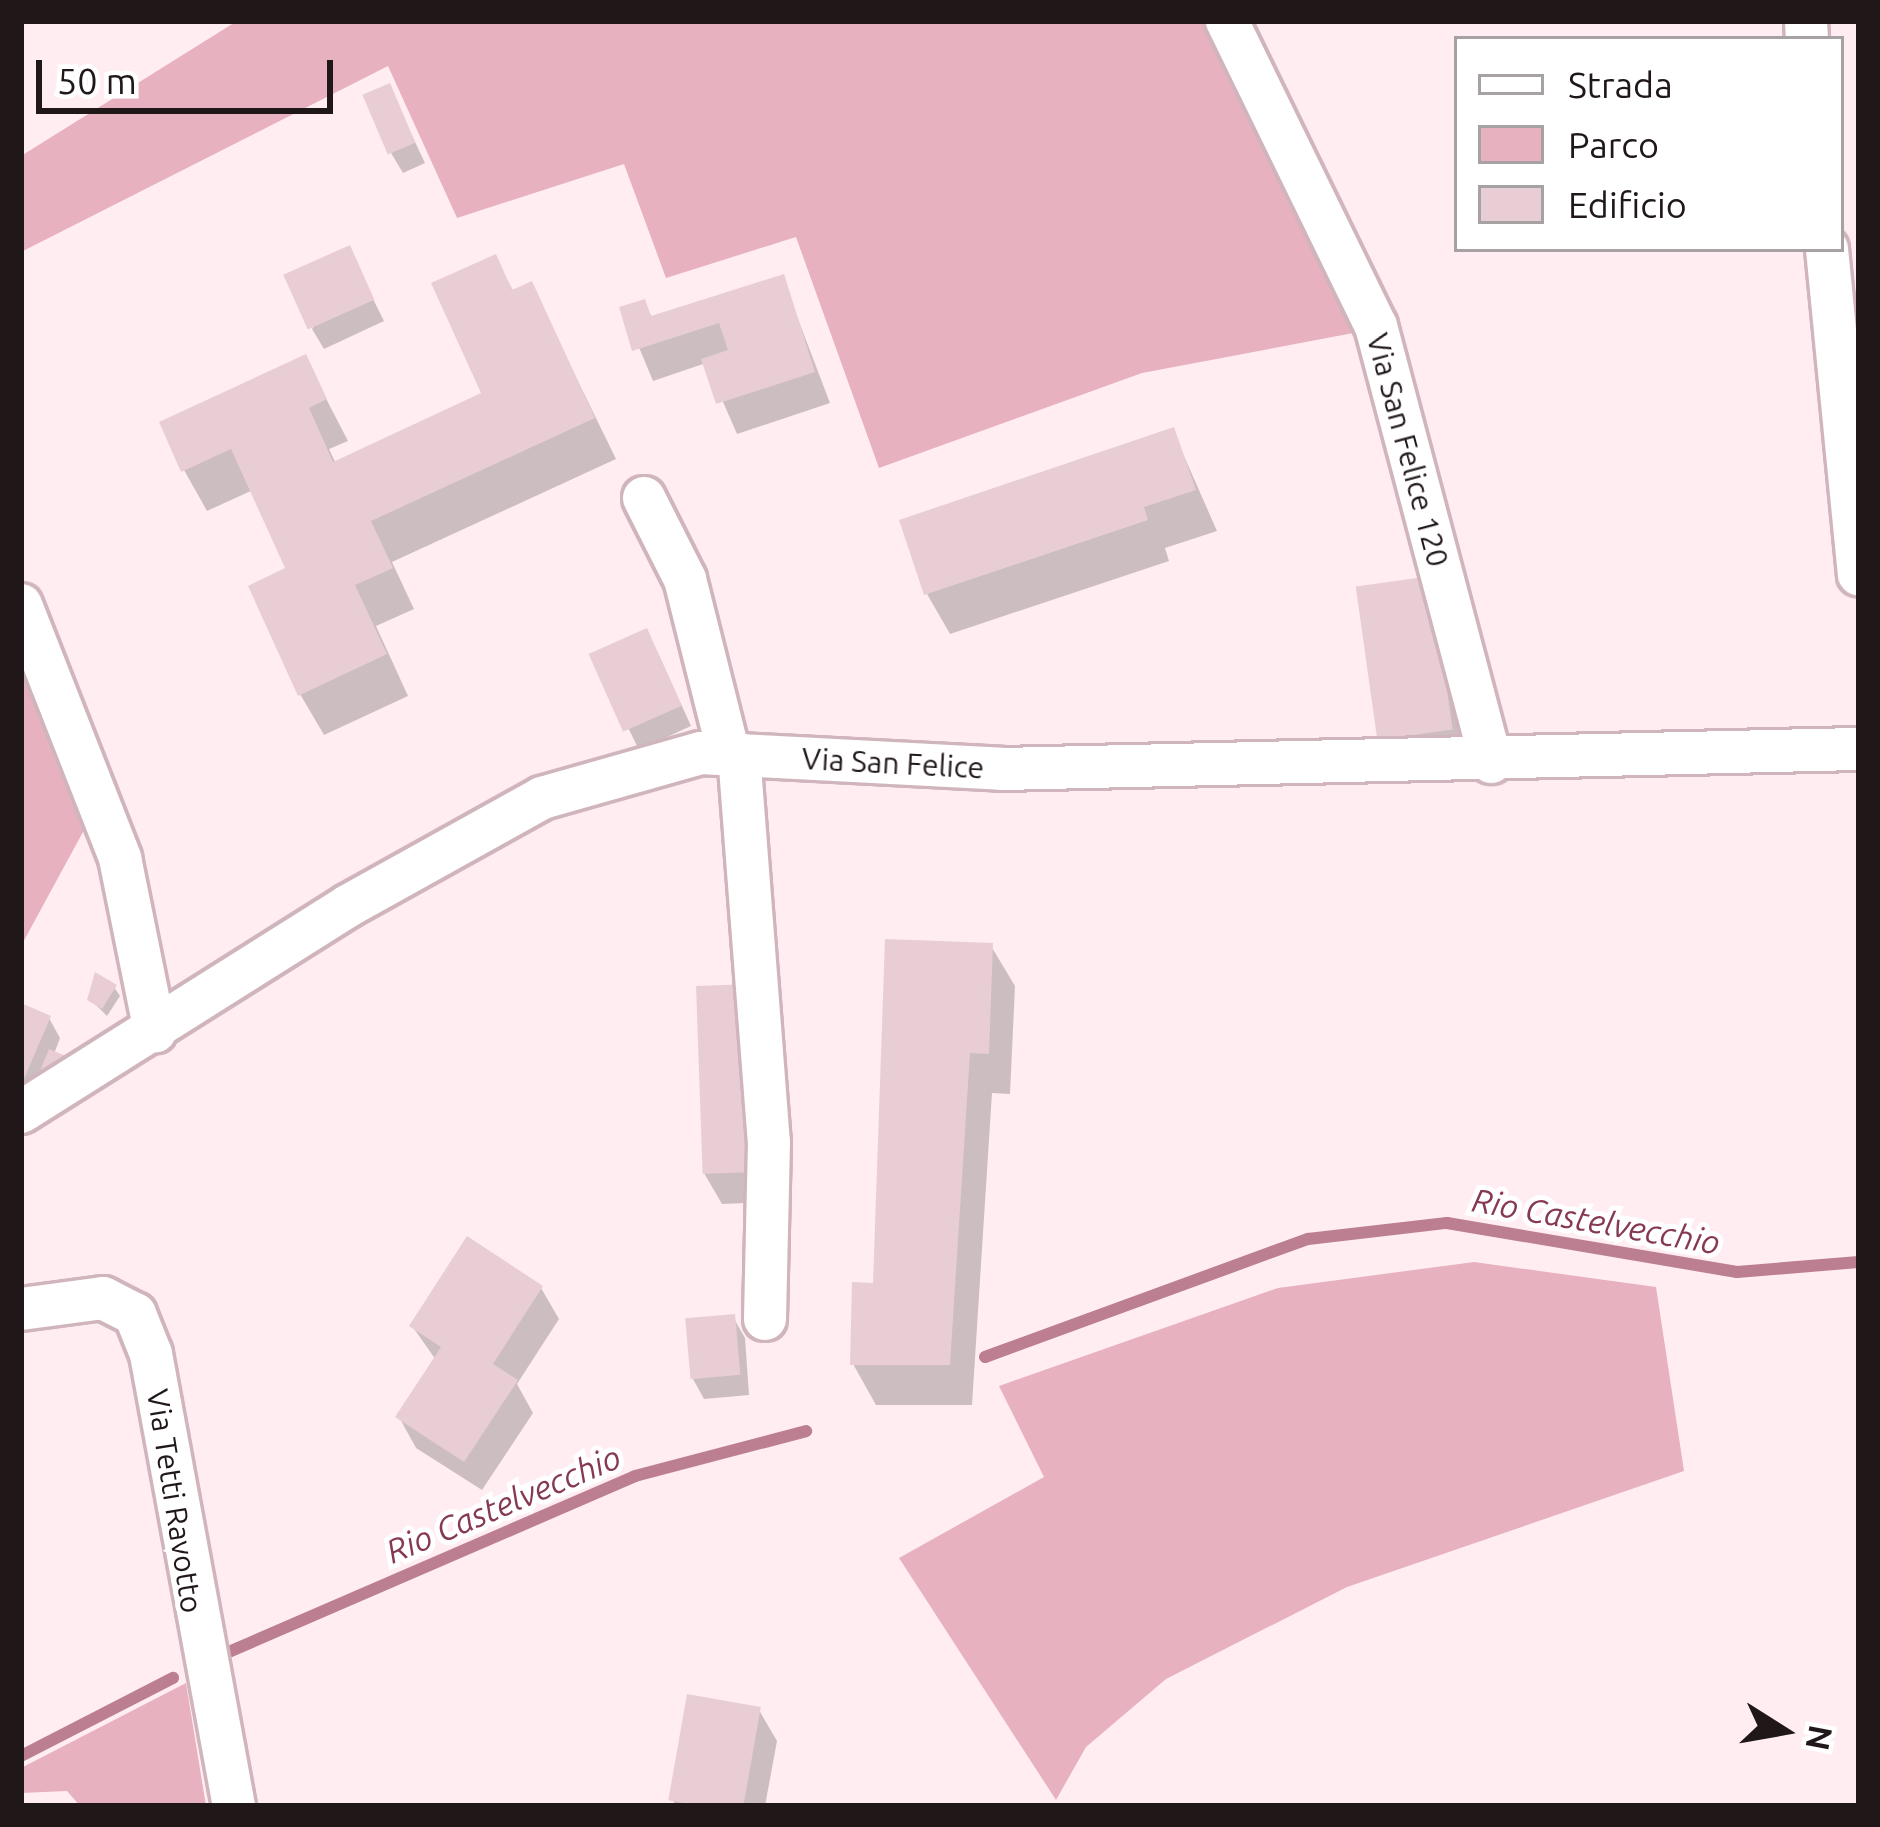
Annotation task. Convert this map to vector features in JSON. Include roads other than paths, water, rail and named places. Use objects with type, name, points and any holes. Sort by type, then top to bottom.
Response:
[{"type":"street","name":"Via San Felice 120","points":[[1227,21],[1376,326],[1491,762]]},
{"type":"street","points":[[1827,252],[1859,574]]},
{"type":"street","points":[[644,498],[685,578],[734,754],[770,1142],[765,1319]]},
{"type":"street","points":[[21,605],[120,858],[155,1032]]},
{"type":"street","name":"Via San Felice","points":[[21,1112],[155,1032],[348,906],[542,798],[701,753],[1002,769],[1491,762],[1859,748]]},
{"type":"street","name":"Via Tetti Ravotto","points":[[21,1309],[104,1298],[134,1314],[151,1354],[234,1806]]},
{"type":"waterway","name":"Rio Castelvecchio","points":[[985,1357],[1308,1239],[1447,1223],[1737,1272],[1859,1262]]},
{"type":"waterway","name":"Rio Castelvecchio","points":[[231,1651],[635,1476],[806,1431]]},
{"type":"waterway","name":"Rio Castelvecchio","points":[[21,1756],[173,1678]]}]
